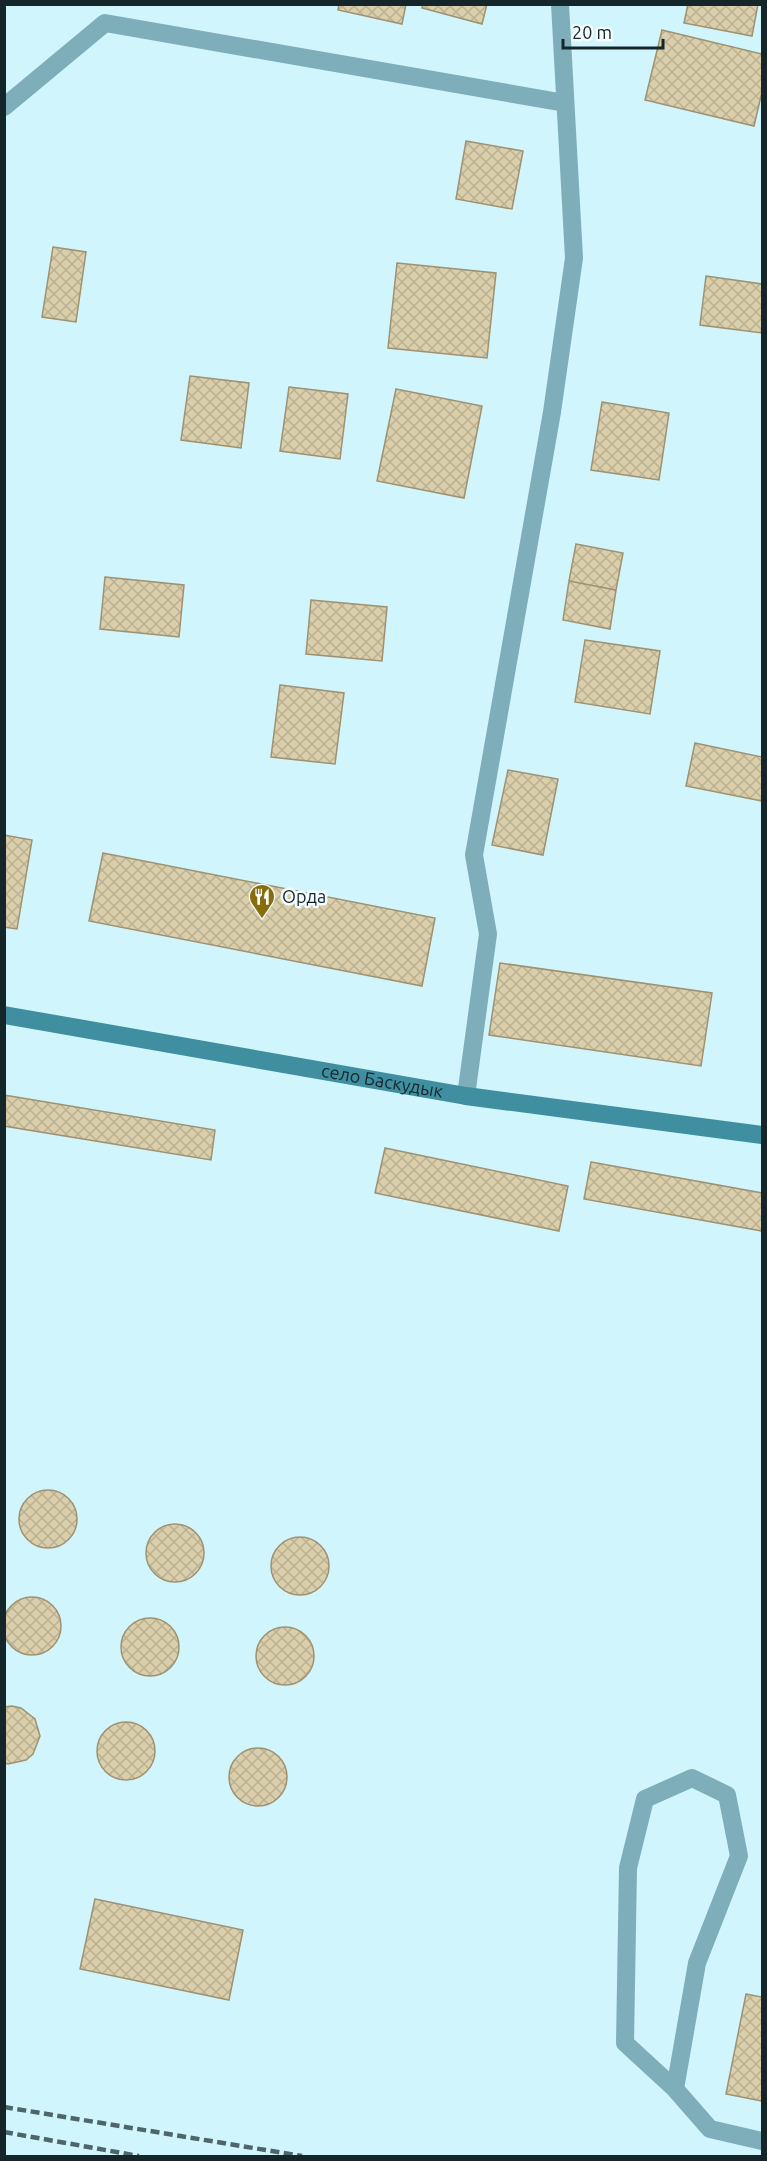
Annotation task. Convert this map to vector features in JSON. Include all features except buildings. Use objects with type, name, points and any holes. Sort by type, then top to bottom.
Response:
[{"type":"street","name":"село Баскудык","points":[[4,1015],[465,1096],[762,1135]]},
{"type":"lane","points":[[465,1096],[488,934],[474,855],[552,412],[574,258],[560,4]]},
{"type":"lane","points":[[4,107],[105,23],[565,103]]},
{"type":"lane","points":[[675,2089],[697,1963],[739,1856],[727,1795],[692,1778],[645,1799],[628,1868],[624,2043],[675,2089],[710,2129],[762,2141]]},
{"type":"railway","points":[[4,2107],[302,2156]]},
{"type":"railway","points":[[4,2132],[139,2156]]},
{"type":"place","name":"Орда","points":[[262,920]]}]
